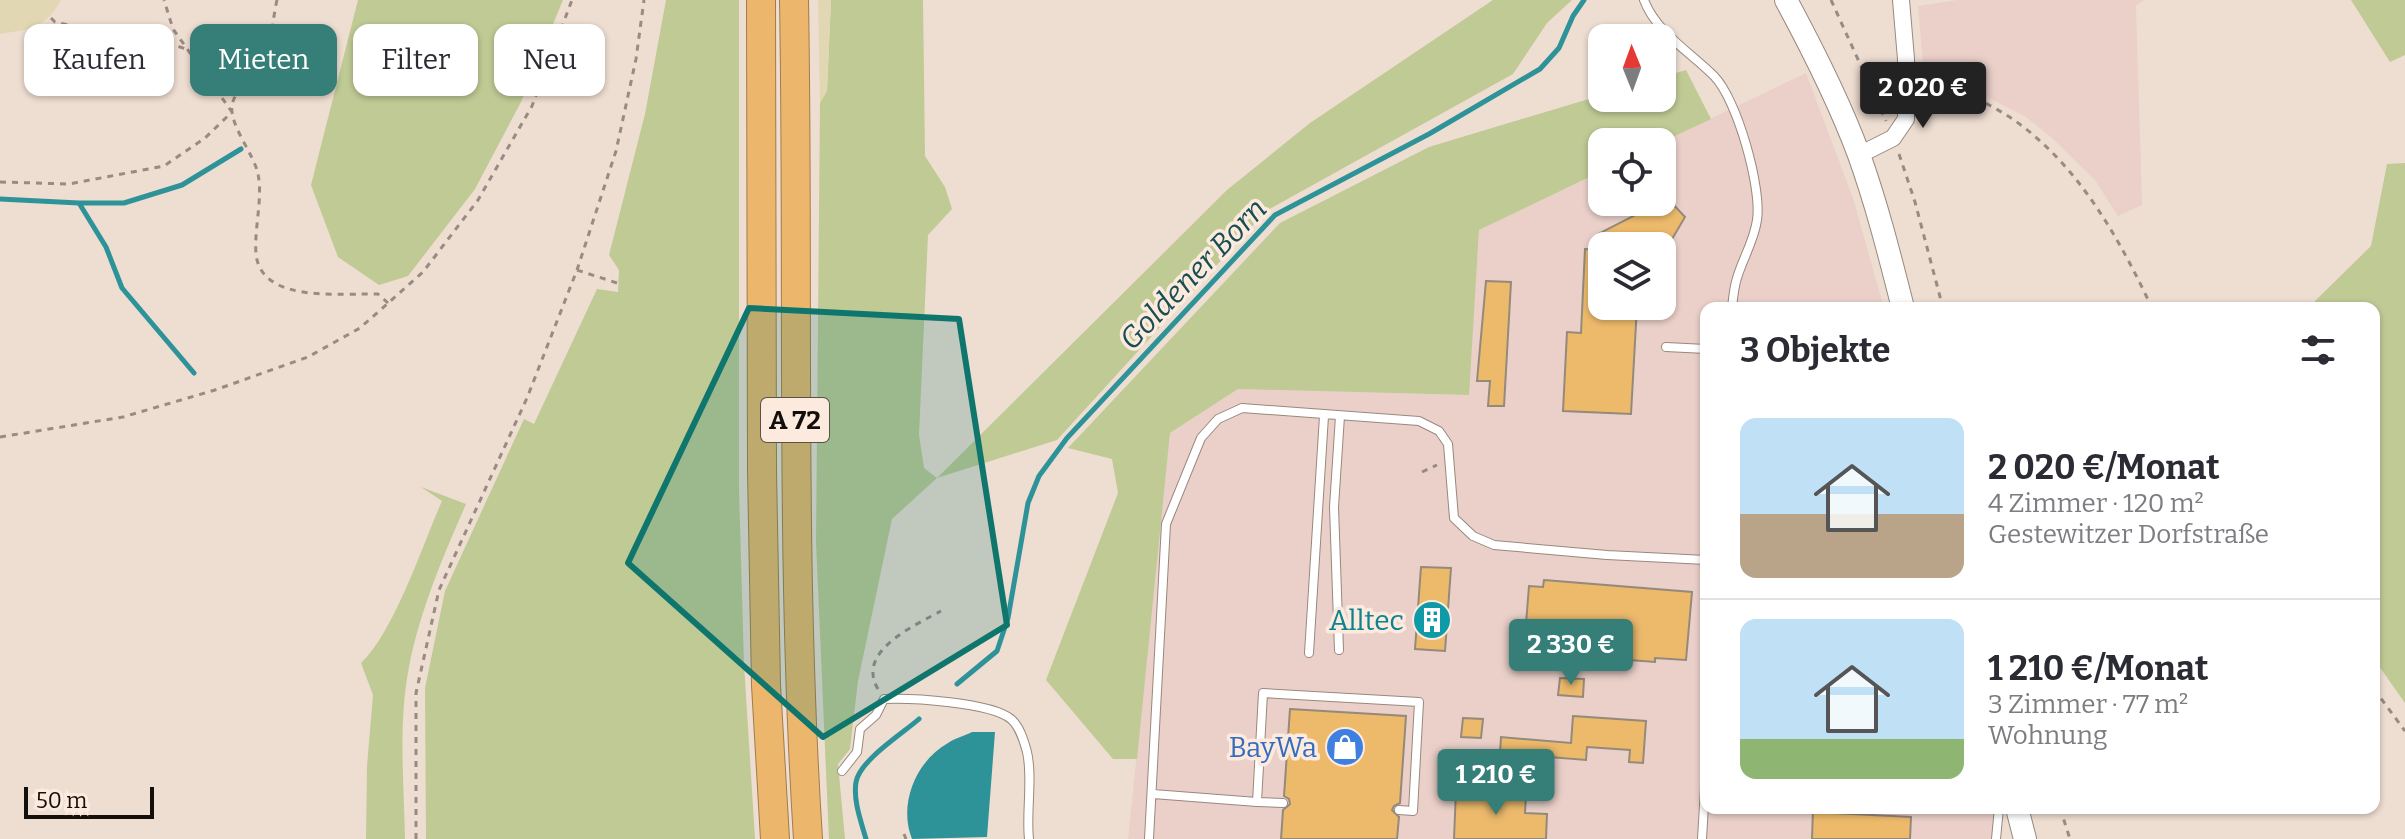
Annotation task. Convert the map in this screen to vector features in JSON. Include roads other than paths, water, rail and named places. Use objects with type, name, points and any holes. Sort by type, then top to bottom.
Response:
[{"type":"highway","name":"A 72","points":[[761,0],[762,486],[766,685],[775,839]]},
{"type":"highway","name":"A 72","points":[[794,0],[795,490],[800,717],[808,839]]},
{"type":"main road","points":[[1786,0],[1829,84],[1859,155],[1902,302]]},
{"type":"main road","points":[[2019,814],[2025,839]]},
{"type":"street","points":[[1859,155],[1893,138],[1906,119],[1906,59],[1901,0]]},
{"type":"lane","points":[[1644,0],[1659,26],[1716,78],[1729,97],[1748,154],[1758,200],[1757,219],[1752,242],[1736,279],[1735,302]]},
{"type":"lane","points":[[1666,347],[1700,349]]},
{"type":"lane","points":[[1149,839],[1166,524],[1201,438],[1218,419],[1242,408],[1419,421],[1439,431],[1448,444],[1454,518],[1473,536],[1494,545],[1700,560]]},
{"type":"lane","points":[[1309,653],[1324,416]]},
{"type":"lane","points":[[1339,650],[1334,507],[1340,416]]},
{"type":"lane","points":[[1257,802],[1263,693],[1419,702],[1413,811],[1399,810]]},
{"type":"lane","points":[[842,771],[857,752],[860,729],[876,715],[884,699],[915,697],[979,707],[1010,718],[1021,733],[1028,756],[1029,839]]},
{"type":"lane","points":[[1153,794],[1283,803]]},
{"type":"lane","points":[[1702,839],[1704,814]]},
{"type":"lane","points":[[1996,839],[1998,814]]},
{"type":"water","points":[[972,732],[995,732],[987,837],[912,839],[907,812],[919,772],[937,751]]},
{"type":"waterway","name":"Goldener Born","points":[[957,684],[997,651],[1008,618],[1028,503],[1039,476],[1067,438],[1275,215],[1429,134],[1540,69],[1559,48],[1584,0]]},
{"type":"waterway","points":[[79,203],[124,203],[182,185],[241,149]]},
{"type":"waterway","points":[[0,199],[79,203],[106,247],[122,288],[194,373]]},
{"type":"waterway","name":"Goldener Born","points":[[866,839],[856,796],[859,774],[873,756],[919,719]]},
{"type":"place","name":"Alltec","points":[[1432,620]]},
{"type":"place","name":"BayWa","points":[[1345,747]]}]
